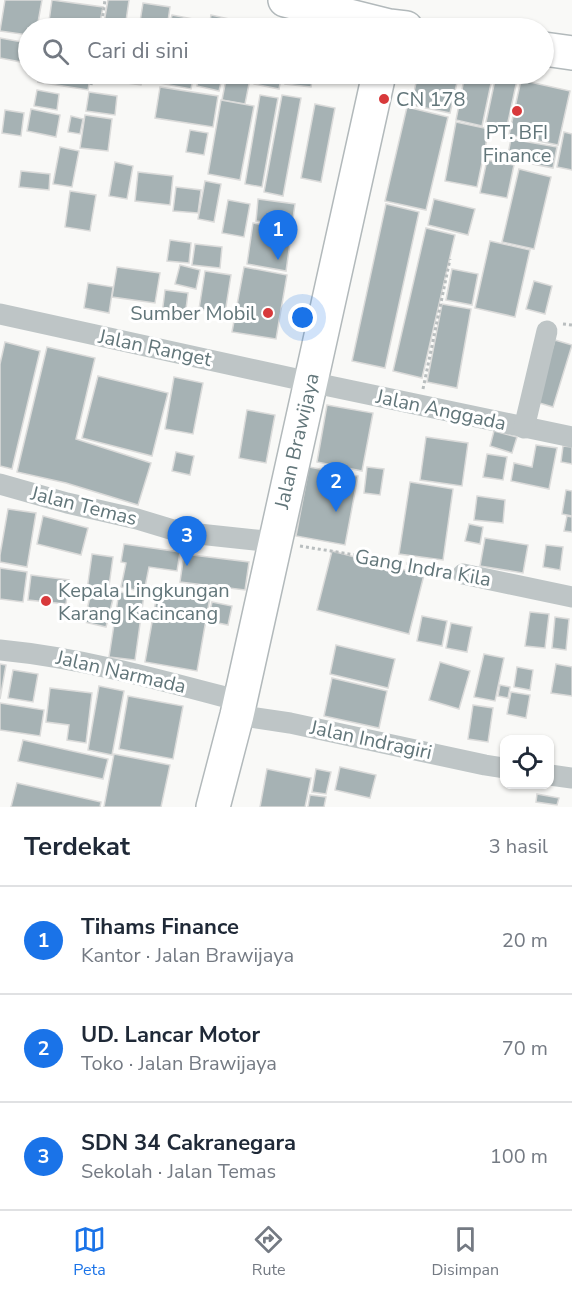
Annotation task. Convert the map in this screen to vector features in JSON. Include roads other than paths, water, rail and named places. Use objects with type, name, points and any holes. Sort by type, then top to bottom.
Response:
[{"type":"main road","points":[[285,0],[379,18]]},
{"type":"main road","points":[[554,51],[572,53]]},
{"type":"main road","name":"Jalan Brawijaya","points":[[213,807],[239,708],[377,84]]},
{"type":"street","name":"Jalan Ranget","points":[[0,314],[310,382]]},
{"type":"street","points":[[524,428],[547,331]]},
{"type":"street","name":"Jalan Anggada","points":[[310,382],[572,437]]},
{"type":"street","name":"Jalan Temas","points":[[0,484],[180,532],[274,542]]},
{"type":"street","name":"Gang Indra Kila","points":[[463,574],[572,597]]},
{"type":"street","name":"Jalan Narmada","points":[[0,650],[30,653],[138,674],[239,708]]},
{"type":"street","name":"Jalan Indragiri","points":[[239,708],[290,723],[500,767]]},
{"type":"street","points":[[554,776],[572,778]]},
{"type":"place","name":"CN 178","points":[[384,99]]},
{"type":"place","name":"PT. BFI Finance","points":[[517,111]]},
{"type":"place","name":"Tihams Finance","points":[[278,260]]},
{"type":"place","name":"Sumber Mobil","points":[[268,313]]},
{"type":"place","name":"UD. Lancar Motor","points":[[336,512]]},
{"type":"place","name":"SDN 34 Cakranegara","points":[[187,566]]},
{"type":"place","name":"Kepala Lingkungan Karang Kacincang","points":[[46,601]]}]
